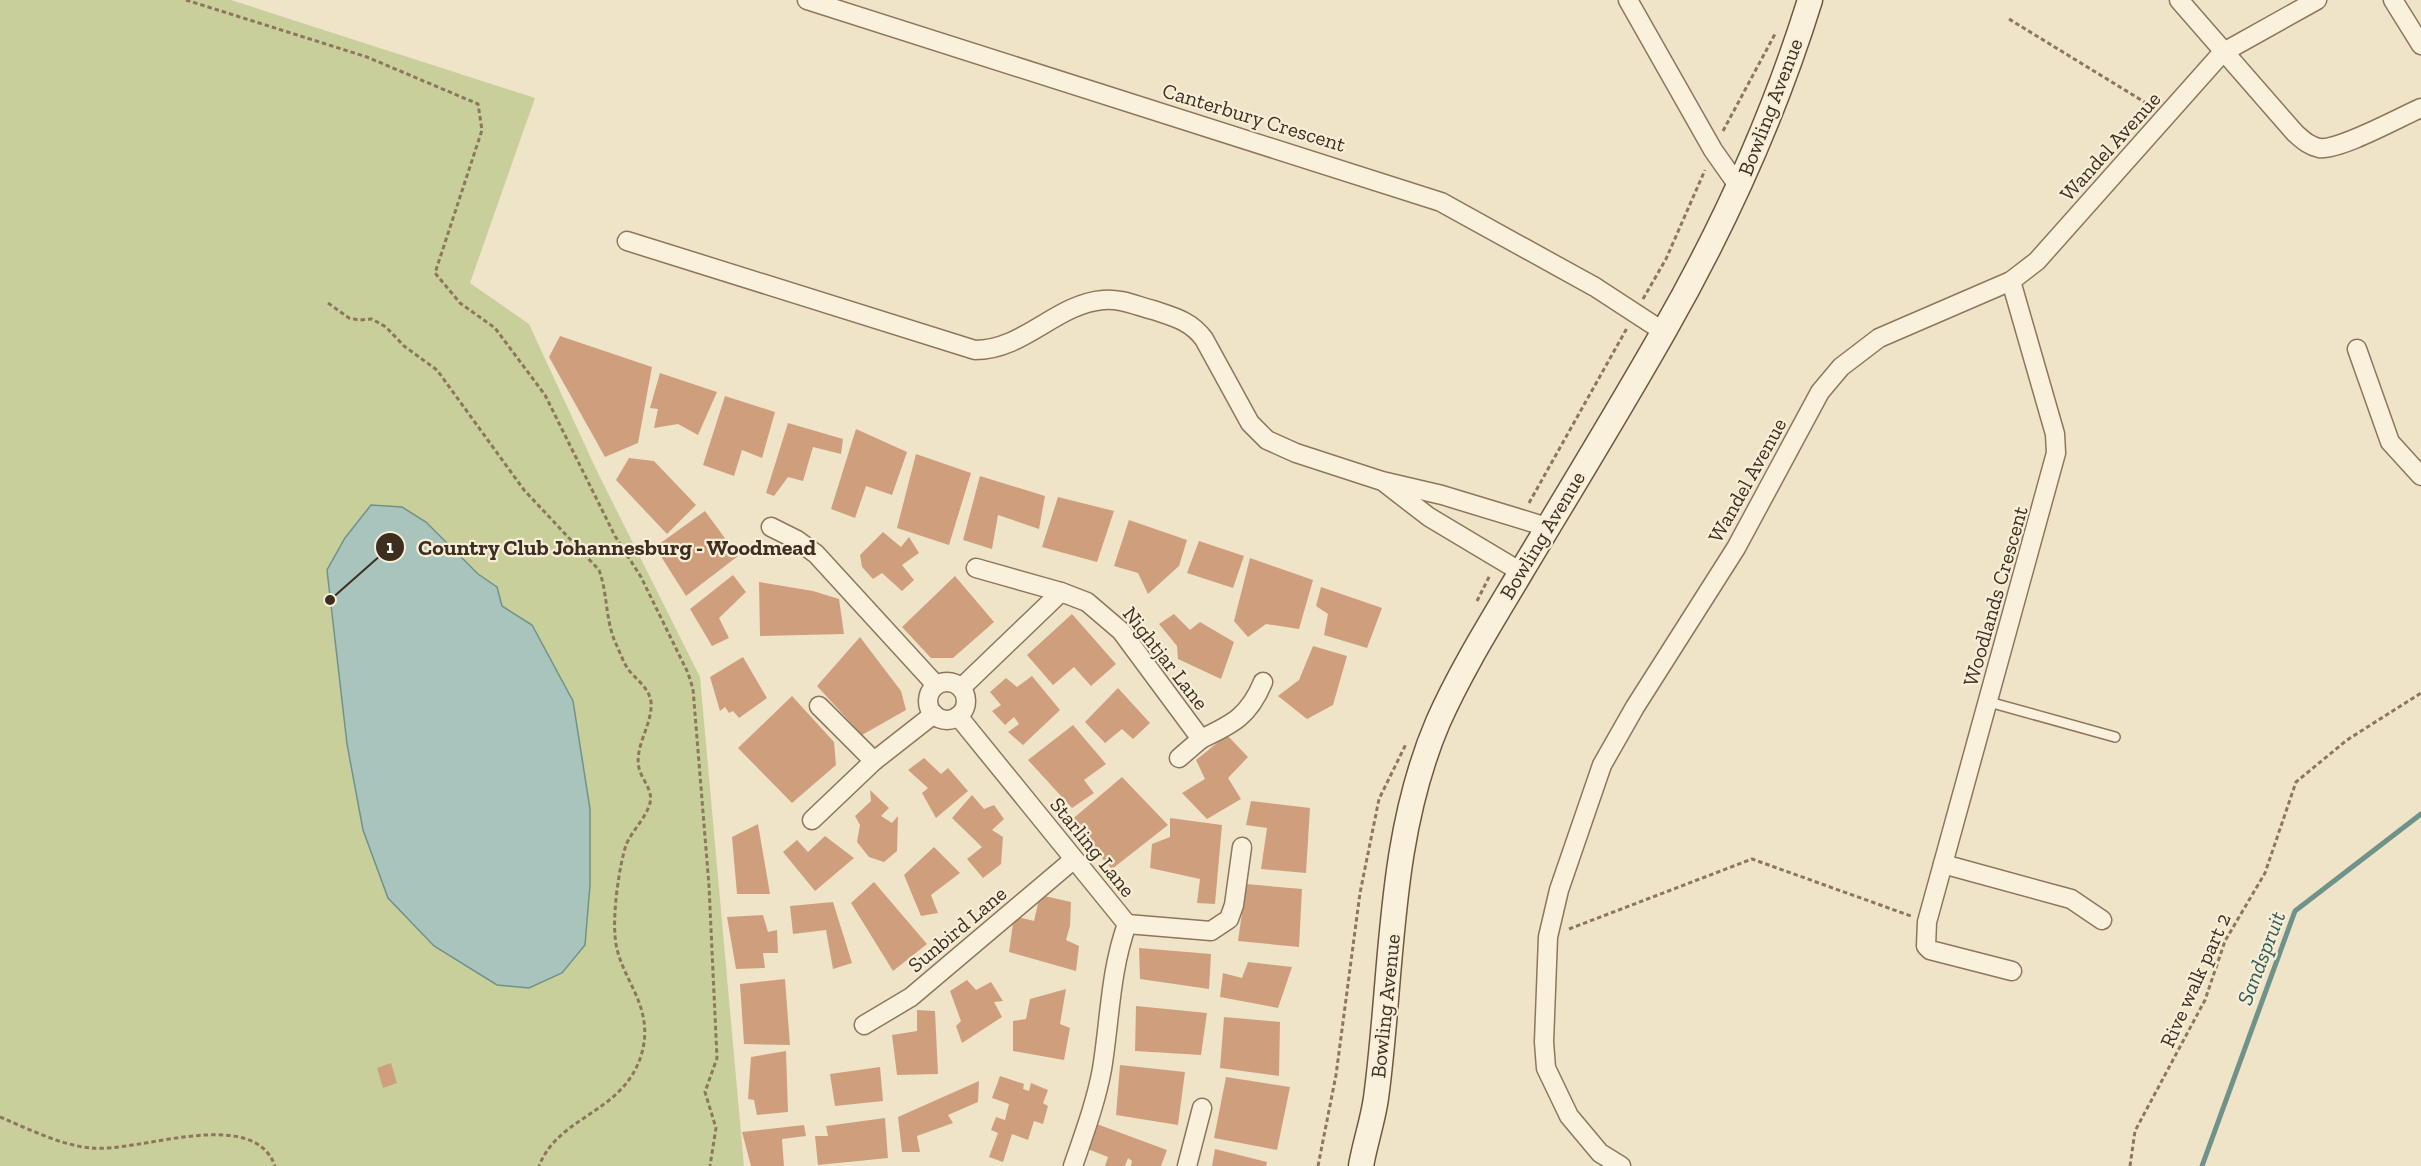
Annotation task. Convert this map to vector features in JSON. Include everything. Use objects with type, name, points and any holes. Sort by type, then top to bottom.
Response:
[{"type":"main road","name":"Bowling Avenue","points":[[1361,1166],[1376,1102],[1396,891],[1414,799],[1442,714],[1475,650],[1664,332],[1709,250],[1739,187],[1791,60],[1810,0]]},
{"type":"main road","name":"Bowling Avenue","points":[[1375,1166],[1380,1131],[1376,1102]]},
{"type":"street","name":"Canterbury Crescent","points":[[807,0],[1441,202],[1595,287],[1664,332]]},
{"type":"street","points":[[1628,0],[1713,150],[1739,187]]},
{"type":"street","points":[[2179,0],[2222,52],[2295,133],[2308,144],[2320,148],[2338,146],[2421,108]]},
{"type":"street","name":"Wandel Avenue","points":[[1621,1166],[1600,1153],[1584,1136],[1569,1116],[1546,1068],[1544,1042],[1548,937],[1559,890],[1602,765],[1635,707],[1736,548],[1820,392],[1841,367],[1879,338],[2011,281],[2037,261],[2222,52],[2318,0]]},
{"type":"street","points":[[2393,0],[2421,45]]},
{"type":"street","points":[[627,241],[975,350],[998,348],[1092,302],[1115,300],[1178,318],[1197,330],[1204,339],[1250,423],[1260,435],[1288,450],[1382,481],[1442,495],[1547,527]]},
{"type":"street","name":"Woodlands Crescent","points":[[1927,922],[2056,453],[2055,434],[2011,281]]},
{"type":"street","points":[[2357,349],[2391,442],[2421,476]]},
{"type":"street","points":[[1382,481],[1429,517],[1521,572]]},
{"type":"street","points":[[771,527],[797,540],[816,554],[936,686]]},
{"type":"street","name":"Nightjar Lane","points":[[976,568],[1061,592],[1087,602],[1121,630],[1201,739]]},
{"type":"street","points":[[961,688],[1061,592]]},
{"type":"street","points":[[951,682],[961,688],[966,699],[958,716],[943,719],[934,714],[928,702],[931,690],[936,686],[951,682]]},
{"type":"street","name":"Nightjar Lane","points":[[1179,758],[1201,739],[1244,715],[1255,703],[1263,682]]},
{"type":"street","points":[[819,706],[874,760]]},
{"type":"street","points":[[812,820],[874,760],[934,714]]},
{"type":"street","name":"Starling Lane","points":[[958,716],[1127,924],[1116,965],[1102,1069],[1090,1117],[1073,1166]]},
{"type":"street","points":[[1127,924],[1211,931],[1229,920],[1234,905],[1242,847]]},
{"type":"street","name":"Sunbird Lane","points":[[864,1025],[911,997],[1073,860]]},
{"type":"street","points":[[1943,864],[2071,898],[2102,920]]},
{"type":"street","points":[[1927,922],[1926,945],[1930,950],[2012,971]]},
{"type":"street","points":[[1188,1166],[1202,1108]]},
{"type":"lane","points":[[1989,702],[2115,737]]},
{"type":"path","points":[[186,0],[367,57],[478,104],[482,130],[435,273],[460,303],[495,328],[545,395],[615,536],[641,577],[688,673],[693,688],[709,886],[717,1058],[705,1092],[716,1128],[710,1166]]},
{"type":"path","points":[[2009,19],[2167,116]]},
{"type":"path","points":[[328,303],[349,318],[372,319],[386,327],[404,346],[437,370],[524,490],[599,570],[604,584],[607,621],[615,643],[628,668],[645,686],[650,698],[651,720],[642,745],[638,766],[650,791],[650,805],[626,846],[615,934],[618,954],[640,1002],[645,1026],[641,1057],[620,1093],[560,1136],[548,1149],[539,1166]]},
{"type":"path","name":"Rive walk part 2","points":[[2130,1166],[2135,1131],[2205,1000],[2225,941],[2265,873],[2296,782],[2347,740],[2421,693]]},
{"type":"path","points":[[1548,937],[1752,859],[1927,922]]},
{"type":"path","points":[[0,1117],[62,1142],[91,1148],[123,1147],[209,1135],[242,1136],[260,1145],[274,1166]]},
{"type":"green space","points":[[0,0],[231,0],[535,98],[470,283],[529,324],[596,469],[700,677],[744,1166],[0,1166]]},
{"type":"water","points":[[371,505],[402,507],[426,522],[478,574],[497,587],[502,606],[532,625],[573,701],[590,809],[590,885],[585,945],[562,973],[529,988],[497,985],[434,946],[388,898],[363,830],[347,744],[327,570],[345,538]]},
{"type":"building","points":[[560,336],[652,367],[638,443],[605,457],[549,357]]},
{"type":"building","points":[[660,373],[717,392],[698,435],[678,424],[654,428],[658,409],[650,408]]},
{"type":"building","points":[[725,396],[775,412],[762,458],[742,450],[734,476],[703,465]]},
{"type":"building","points":[[788,423],[843,439],[841,454],[813,447],[803,481],[788,477],[774,496],[766,493]]},
{"type":"building","points":[[856,429],[907,452],[892,495],[866,486],[855,518],[831,509]]},
{"type":"building","points":[[916,454],[971,473],[949,545],[897,528]]},
{"type":"building","points":[[629,458],[654,461],[696,505],[667,534],[616,480]]},
{"type":"building","points":[[980,476],[1045,496],[1039,529],[998,515],[992,549],[963,540]]},
{"type":"building","points":[[1058,497],[1114,511],[1097,562],[1042,547]]},
{"type":"building","points":[[705,511],[738,556],[686,596],[655,547]]},
{"type":"building","points":[[1129,520],[1187,540],[1179,566],[1148,594],[1138,573],[1114,566]]},
{"type":"building","points":[[883,532],[901,547],[909,537],[919,553],[902,565],[914,580],[902,591],[882,573],[873,579],[862,567],[860,555]]},
{"type":"building","points":[[1199,541],[1244,556],[1233,588],[1187,573]]},
{"type":"building","points":[[1250,558],[1313,580],[1299,629],[1266,624],[1248,637],[1234,621]]},
{"type":"building","points":[[733,575],[746,592],[719,618],[729,638],[712,646],[690,609]]},
{"type":"building","points":[[955,576],[994,622],[953,658],[931,658],[902,627]]},
{"type":"building","points":[[759,582],[813,591],[839,599],[844,634],[760,636]]},
{"type":"building","points":[[1321,587],[1382,608],[1367,648],[1324,635],[1328,614],[1316,606]]},
{"type":"building","points":[[1072,614],[1116,664],[1091,686],[1074,667],[1053,685],[1027,655]]},
{"type":"building","points":[[1174,614],[1190,630],[1200,622],[1234,642],[1221,679],[1178,659],[1177,646],[1159,624]]},
{"type":"building","points":[[860,637],[901,691],[906,710],[862,735],[817,686]]},
{"type":"building","points":[[1313,646],[1347,656],[1333,705],[1307,719],[1278,696],[1299,680]]},
{"type":"building","points":[[743,657],[767,698],[739,718],[733,711],[729,713],[725,707],[720,711],[710,677]]},
{"type":"building","points":[[1032,676],[1060,710],[1023,745],[1008,732],[1019,724],[1014,717],[1005,725],[992,711],[1001,705],[990,692],[1006,678],[1017,687]]},
{"type":"building","points":[[1118,688],[1150,723],[1133,739],[1122,729],[1105,743],[1085,722]]},
{"type":"building","points":[[792,696],[834,742],[836,765],[792,803],[738,748]]},
{"type":"building","points":[[1073,725],[1106,764],[1084,780],[1094,793],[1072,808],[1028,760]]},
{"type":"building","points":[[1227,735],[1248,757],[1228,778],[1241,799],[1207,819],[1182,793],[1205,779],[1196,760]]},
{"type":"building","points":[[924,758],[941,774],[948,768],[968,791],[936,818],[922,793],[928,788],[908,770]]},
{"type":"building","points":[[1122,777],[1168,825],[1112,869],[1069,822]]},
{"type":"building","points":[[870,790],[889,808],[881,816],[892,823],[898,816],[897,851],[884,862],[869,857],[857,842],[860,825],[855,816],[871,801]]},
{"type":"building","points":[[972,795],[984,809],[994,805],[1004,819],[992,830],[1003,837],[1001,864],[983,878],[967,859],[982,847],[952,818]]},
{"type":"building","points":[[1251,801],[1310,808],[1306,873],[1261,869],[1267,828],[1246,825]]},
{"type":"building","points":[[1170,818],[1222,825],[1215,904],[1197,903],[1200,879],[1150,868],[1152,844],[1170,837]]},
{"type":"building","points":[[758,824],[770,894],[737,894],[732,837]]},
{"type":"building","points":[[825,836],[854,858],[815,891],[783,852],[797,840],[808,852]]},
{"type":"building","points":[[934,847],[960,873],[931,895],[938,913],[921,916],[904,875]]},
{"type":"building","points":[[874,882],[927,944],[893,971],[851,903]]},
{"type":"building","points":[[1246,884],[1302,889],[1299,947],[1238,941]]},
{"type":"building","points":[[1040,895],[1071,902],[1070,926],[1066,940],[1079,946],[1076,971],[1009,952],[1014,916],[1034,921]]},
{"type":"building","points":[[833,902],[852,963],[833,969],[826,930],[793,934],[790,906]]},
{"type":"building","points":[[763,915],[768,932],[777,930],[778,953],[763,953],[765,968],[736,969],[727,917]]},
{"type":"building","points":[[1139,948],[1211,954],[1209,989],[1140,979]]},
{"type":"building","points":[[1248,962],[1292,967],[1278,1008],[1220,997],[1223,973],[1242,978]]},
{"type":"building","points":[[785,979],[790,1045],[744,1044],[740,984]]},
{"type":"building","points":[[967,980],[976,990],[991,982],[1003,1001],[994,1002],[1002,1017],[962,1043],[956,1026],[961,1021],[950,991]]},
{"type":"building","points":[[1066,989],[1060,1024],[1070,1028],[1064,1060],[1013,1051],[1013,1021],[1026,1019],[1030,999]]},
{"type":"building","points":[[1136,1006],[1207,1013],[1201,1055],[1135,1051]]},
{"type":"building","points":[[917,1010],[935,1011],[938,1074],[897,1075],[892,1035],[917,1031]]},
{"type":"building","points":[[1224,1017],[1280,1022],[1279,1076],[1220,1068]]},
{"type":"building","points":[[786,1051],[788,1112],[757,1115],[754,1100],[748,1099],[751,1057]]},
{"type":"building","points":[[391,1063],[397,1083],[383,1088],[377,1068]]},
{"type":"building","points":[[1120,1065],[1185,1072],[1178,1125],[1116,1115]]},
{"type":"building","points":[[880,1067],[883,1101],[835,1106],[830,1074]]},
{"type":"building","points":[[1000,1076],[1024,1084],[1023,1089],[1029,1091],[1031,1083],[1048,1090],[1043,1103],[1048,1106],[1043,1124],[1034,1121],[1028,1140],[1012,1134],[1003,1162],[989,1157],[998,1133],[991,1130],[996,1117],[1005,1120],[1009,1104],[992,1098]]},
{"type":"building","points":[[1226,1077],[1290,1087],[1277,1150],[1214,1138]]},
{"type":"building","points":[[979,1081],[978,1102],[948,1115],[953,1123],[917,1136],[920,1152],[902,1152],[898,1117]]},
{"type":"building","points":[[885,1118],[888,1158],[818,1165],[815,1136],[828,1136],[826,1126]]},
{"type":"building","points":[[1094,1123],[1167,1150],[1161,1166],[1131,1166],[1132,1161],[1128,1158],[1125,1166],[1105,1166],[1108,1157],[1085,1148]]},
{"type":"building","points":[[804,1125],[806,1136],[782,1139],[784,1166],[751,1166],[742,1132]]},
{"type":"building","points":[[1215,1149],[1267,1162],[1266,1166],[1212,1166]]},
{"type":"waterway","name":"Sandspruit","points":[[2202,1166],[2295,911],[2421,814]]},
{"type":"place","name":"Country Club Johannesburg - Woodmead","points":[[330,600]]}]
